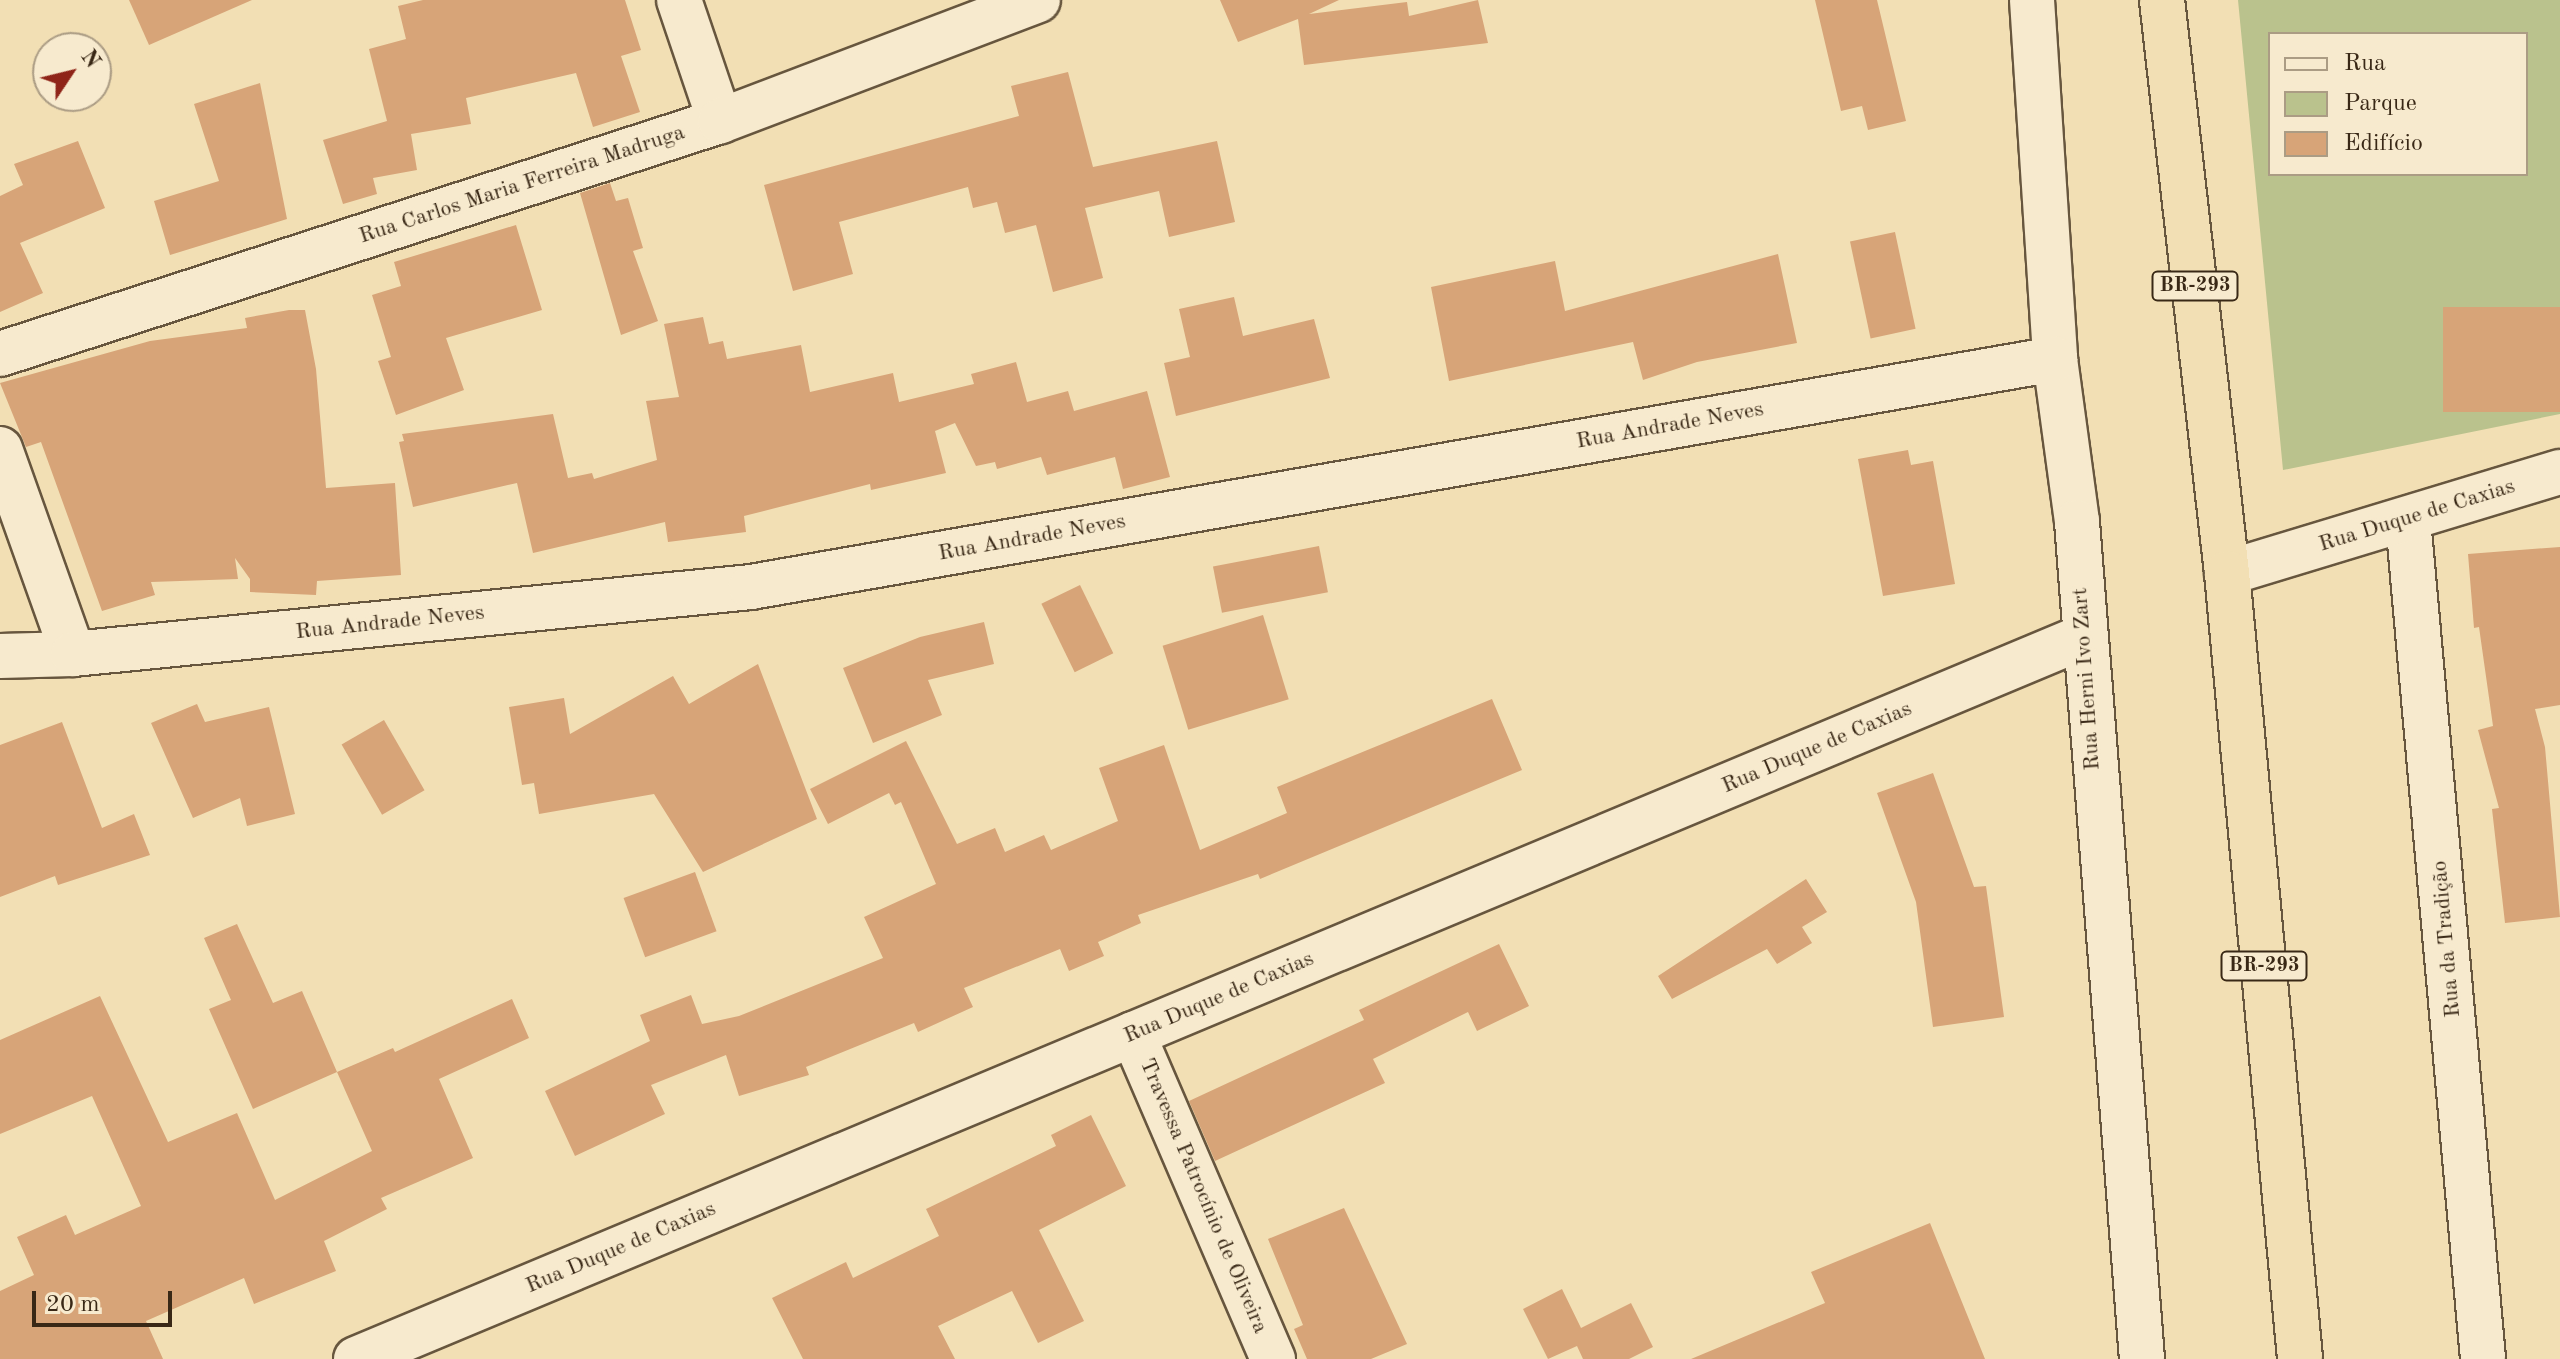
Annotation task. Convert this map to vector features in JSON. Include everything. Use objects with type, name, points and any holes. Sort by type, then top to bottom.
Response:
[{"type":"highway","name":"BR-293","points":[[2162,0],[2227,573],[2300,1359]]},
{"type":"street","points":[[679,0],[720,121]]},
{"type":"street","name":"Rua Carlos Maria Ferreira Madruga","points":[[0,354],[720,121],[1038,0]]},
{"type":"street","name":"Rua Herni Ivo Zart","points":[[2032,0],[2055,359],[2077,522],[2083,637],[2142,1359]]},
{"type":"street","name":"Rua Andrade Neves","points":[[0,656],[73,654],[751,587],[2055,359]]},
{"type":"street","points":[[0,449],[10,497],[73,654]]},
{"type":"street","name":"Rua Duque de Caxias","points":[[2227,573],[2560,472]]},
{"type":"street","name":"Rua da Tradição","points":[[2408,520],[2483,1359]]},
{"type":"street","name":"Rua Duque de Caxias","points":[[356,1359],[2083,637]]},
{"type":"street","name":"Travessa Patrocínio de Oliveira","points":[[1133,1034],[1273,1359]]},
{"type":"green space","points":[[2238,0],[2560,0],[2560,414],[2283,470]]},
{"type":"building","points":[[129,0],[252,0],[149,45]]},
{"type":"building","points":[[423,0],[625,0],[641,50],[621,56],[640,112],[593,127],[576,73],[466,98],[471,124],[411,134],[417,170],[373,178],[377,194],[343,204],[323,140],[387,121],[369,49],[406,39],[398,6]]},
{"type":"building","points":[[1220,0],[1339,0],[1309,14],[1407,2],[1409,16],[1478,0],[1488,43],[1304,65],[1298,19],[1238,42]]},
{"type":"building","points":[[1815,0],[1877,0],[1906,121],[1868,130],[1862,106],[1841,111]]},
{"type":"building","points":[[1068,72],[1093,167],[1217,141],[1235,222],[1169,237],[1159,191],[1085,208],[1103,278],[1053,292],[1036,225],[1005,233],[997,202],[973,208],[968,187],[839,222],[853,274],[793,291],[764,185],[1019,116],[1011,86]]},
{"type":"building","points":[[260,83],[287,219],[170,255],[154,201],[219,181],[194,104]]},
{"type":"building","points":[[78,141],[105,208],[20,243],[43,293],[0,312],[0,196],[23,185],[14,164]]},
{"type":"building","points":[[610,183],[616,201],[628,198],[643,248],[633,251],[658,321],[621,335],[580,193]]},
{"type":"building","points":[[516,225],[542,310],[446,338],[464,390],[396,415],[378,361],[391,357],[372,295],[401,286],[394,262]]},
{"type":"building","points":[[1895,232],[1916,329],[1871,338],[1850,242]]},
{"type":"building","points":[[1778,254],[1797,343],[1697,362],[1643,380],[1633,342],[1449,381],[1431,287],[1555,261],[1565,311]]},
{"type":"building","points":[[1234,297],[1243,336],[1314,319],[1330,378],[1176,416],[1164,363],[1190,357],[1179,309]]},
{"type":"building","points":[[2443,307],[2560,307],[2560,412],[2443,412]]},
{"type":"building","points":[[305,310],[316,369],[326,488],[395,483],[401,575],[317,581],[316,595],[250,592],[250,579],[235,558],[238,579],[151,582],[155,595],[102,611],[41,442],[26,447],[0,383],[150,341],[247,328],[245,318]]},
{"type":"building","points":[[703,317],[709,344],[723,341],[727,359],[801,345],[810,392],[893,373],[899,402],[974,384],[971,374],[1016,362],[1027,402],[1068,391],[1074,411],[1147,391],[1170,477],[1123,489],[1115,457],[1047,475],[1041,457],[997,469],[995,462],[976,466],[955,423],[935,431],[946,473],[871,490],[870,484],[744,516],[746,532],[668,542],[665,522],[533,553],[517,483],[413,507],[399,442],[404,441],[402,434],[553,414],[568,478],[592,473],[594,479],[657,460],[646,401],[679,397],[664,324]]},
{"type":"building","points":[[1908,450],[1911,465],[1933,461],[1955,584],[1883,596],[1858,459]]},
{"type":"building","points":[[1319,546],[1328,592],[1222,613],[1213,567]]},
{"type":"building","points":[[2560,547],[2560,705],[2535,709],[2545,747],[2560,917],[2505,923],[2492,809],[2499,808],[2478,730],[2493,726],[2479,627],[2474,628],[2468,554]]},
{"type":"building","points":[[1080,585],[1113,653],[1075,672],[1041,604]]},
{"type":"building","points":[[1263,615],[1289,699],[1188,730],[1163,646]]},
{"type":"building","points":[[984,622],[994,664],[928,680],[942,715],[873,743],[843,668],[920,637]]},
{"type":"building","points":[[758,664],[817,819],[703,872],[654,794],[539,814],[534,783],[522,785],[509,707],[564,698],[570,734],[673,676],[689,704]]},
{"type":"building","points":[[1492,699],[1522,770],[1260,879],[1258,874],[1138,915],[1141,923],[1098,942],[1104,956],[1069,971],[1060,949],[964,988],[973,1007],[918,1032],[914,1023],[806,1067],[809,1075],[739,1096],[726,1055],[651,1085],[665,1114],[575,1156],[545,1091],[650,1041],[640,1015],[691,995],[702,1024],[739,1016],[883,958],[864,917],[936,884],[901,802],[895,805],[889,793],[828,824],[810,789],[906,741],[957,844],[995,828],[1005,852],[1044,835],[1051,850],[1118,821],[1099,768],[1164,745],[1200,850],[1287,813],[1277,787]]},
{"type":"building","points":[[197,704],[205,722],[269,707],[295,814],[247,826],[240,798],[193,818],[151,723]]},
{"type":"building","points":[[384,720],[425,790],[382,815],[342,744]]},
{"type":"building","points":[[62,722],[102,828],[134,814],[150,855],[58,885],[55,876],[0,897],[0,745]]},
{"type":"building","points":[[1933,773],[1974,887],[1986,886],[2004,1017],[1933,1027],[1916,902],[1877,793]]},
{"type":"building","points":[[695,872],[717,931],[645,957],[624,898]]},
{"type":"building","points":[[1806,879],[1827,912],[1802,927],[1812,943],[1777,964],[1767,949],[1672,999],[1658,976]]},
{"type":"building","points":[[237,924],[273,1003],[302,991],[337,1072],[253,1109],[209,1009],[231,1000],[204,938]]},
{"type":"building","points":[[1499,944],[1529,1006],[1477,1031],[1468,1012],[1373,1059],[1385,1083],[1215,1161],[1189,1101],[1364,1020],[1359,1010]]},
{"type":"building","points":[[100,996],[168,1142],[237,1113],[275,1200],[372,1151],[337,1072],[393,1048],[395,1052],[512,999],[529,1038],[439,1079],[473,1158],[381,1198],[387,1209],[324,1241],[336,1271],[254,1304],[244,1278],[146,1321],[163,1359],[0,1359],[0,1291],[34,1275],[17,1237],[66,1215],[75,1235],[141,1206],[92,1096],[0,1134],[0,1040]]},
{"type":"building","points":[[1091,1115],[1126,1186],[1039,1230],[1084,1321],[1038,1343],[1012,1291],[938,1326],[955,1359],[803,1359],[772,1298],[846,1262],[853,1278],[939,1236],[926,1209],[1056,1146],[1051,1135]]},
{"type":"building","points":[[1344,1208],[1407,1344],[1371,1359],[1307,1359],[1294,1329],[1303,1325],[1268,1239]]},
{"type":"building","points":[[1930,1223],[1985,1359],[1691,1359],[1825,1303],[1811,1272]]},
{"type":"building","points":[[1562,1289],[1581,1328],[1631,1303],[1653,1347],[1629,1359],[1583,1359],[1577,1346],[1548,1359],[1523,1309]]}]
